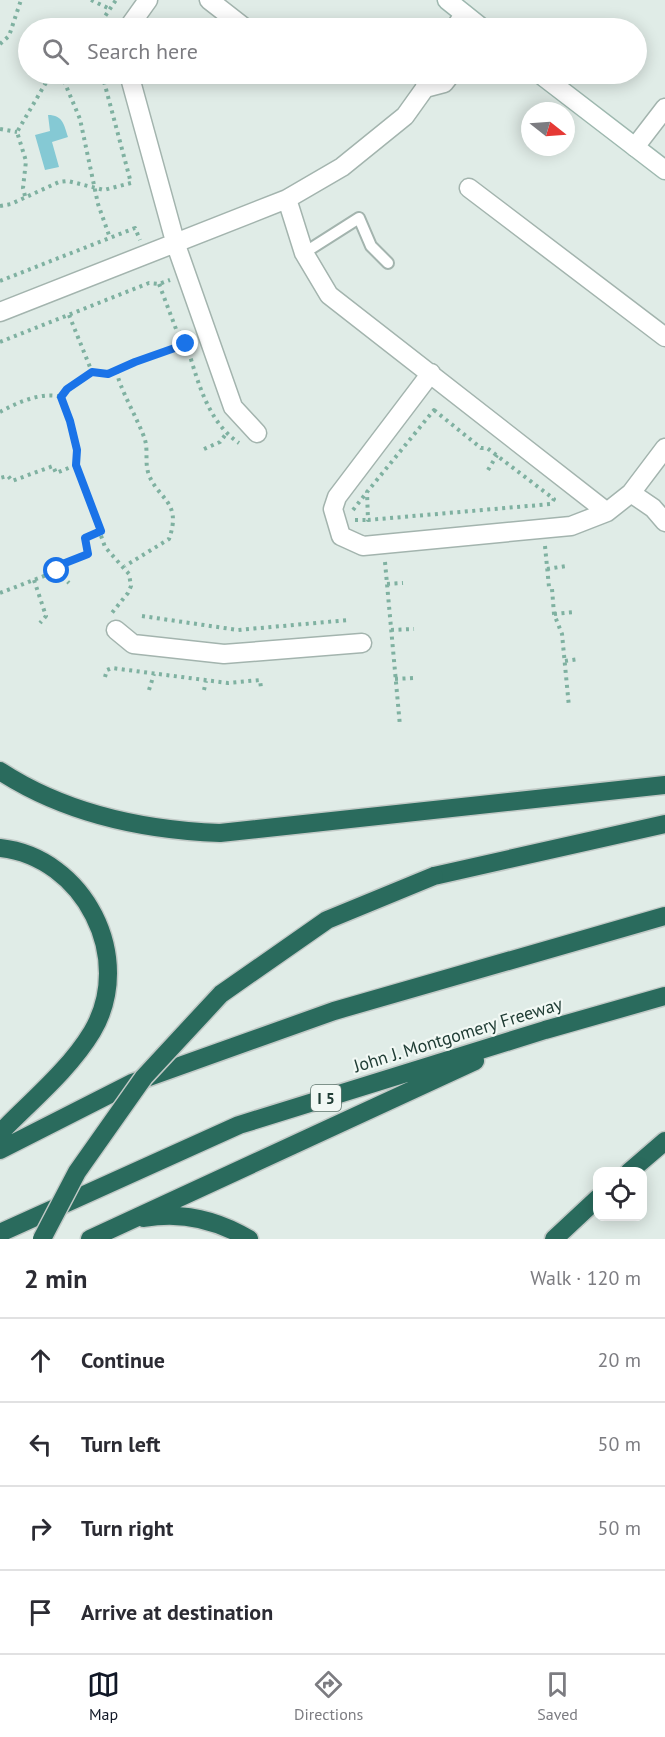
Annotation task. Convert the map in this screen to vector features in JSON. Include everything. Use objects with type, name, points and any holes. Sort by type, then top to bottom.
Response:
[{"type":"highway","points":[[0,771],[38,792],[98,815],[158,829],[220,833],[665,785]]},
{"type":"highway","points":[[42,1239],[77,1173],[144,1077],[221,994],[327,920],[434,876],[665,824]]},
{"type":"highway","points":[[0,848],[41,860],[70,882],[92,910],[100,927],[107,962],[105,998],[92,1032],[64,1068],[0,1133]]},
{"type":"highway","points":[[0,1150],[132,1083],[334,1011],[665,916]]},
{"type":"highway","name":"John J. Montgomery Freeway","points":[[0,1233],[239,1125],[545,1030],[665,996]]},
{"type":"highway","points":[[90,1239],[545,1030]]},
{"type":"highway","points":[[635,1167],[665,1142]]},
{"type":"highway","points":[[554,1239],[593,1202]]},
{"type":"highway","points":[[114,1226],[134,1220],[174,1215],[215,1222],[249,1239]]},
{"type":"street","points":[[209,0],[232,18]]},
{"type":"street","points":[[447,0],[458,18]]},
{"type":"street","points":[[134,18],[143,2]]},
{"type":"street","points":[[132,84],[176,245],[233,407],[257,433]]},
{"type":"street","points":[[0,312],[176,245],[287,199],[351,160],[405,116],[424,84]]},
{"type":"street","points":[[553,84],[665,170]]},
{"type":"street","points":[[635,147],[665,108]]},
{"type":"street","points":[[469,188],[665,337]]},
{"type":"street","points":[[287,199],[304,253],[329,295],[608,512]]},
{"type":"street","points":[[431,373],[337,497],[333,509],[341,536],[363,546],[571,526],[608,512],[631,493],[665,448]]},
{"type":"street","points":[[631,493],[653,508],[665,522]]},
{"type":"street","points":[[110,626],[133,644],[224,654],[362,643]]},
{"type":"lane","points":[[304,253],[359,218],[371,246],[388,263]]},
{"type":"path","points":[[0,44],[9,36],[21,0]]},
{"type":"path","points":[[92,0],[110,9]]},
{"type":"path","points":[[104,18],[116,0]]},
{"type":"path","points":[[25,197],[23,188],[26,160],[17,132],[45,84]]},
{"type":"path","points":[[65,84],[80,119],[95,188],[110,238]]},
{"type":"path","points":[[0,206],[59,182],[68,181],[104,189],[131,183],[105,84]]},
{"type":"path","points":[[0,129],[17,132]]},
{"type":"path","points":[[0,281],[135,228],[141,243]]},
{"type":"path","points":[[0,342],[149,283],[159,284],[176,277]]},
{"type":"path","points":[[159,284],[176,329],[184,336],[211,413],[226,434],[240,443]]},
{"type":"path","points":[[69,315],[92,372]]},
{"type":"path","points":[[61,397],[67,389],[92,372],[108,374],[117,372],[135,362],[186,344]]},
{"type":"path","points":[[117,372],[117,380],[126,394],[145,440],[148,474],[168,502],[172,527],[169,539],[125,566]]},
{"type":"path","points":[[0,412],[18,402],[55,395],[61,397]]},
{"type":"path","points":[[61,397],[77,450],[76,465],[105,547],[125,566],[131,586],[110,626]]},
{"type":"path","points":[[434,410],[481,448],[488,448],[497,455],[554,499],[551,504],[368,520],[355,520],[352,516],[352,511],[434,410]]},
{"type":"path","points":[[204,449],[220,442],[226,434]]},
{"type":"path","points":[[488,470],[497,455]]},
{"type":"path","points":[[0,478],[8,476],[12,482],[53,466],[56,473],[76,465]]},
{"type":"path","points":[[367,492],[368,520]]},
{"type":"path","points":[[0,593],[57,571],[60,565],[88,554],[85,538],[101,531]]},
{"type":"path","points":[[544,540],[554,615],[562,634],[569,707]]},
{"type":"path","points":[[384,555],[400,726]]},
{"type":"path","points":[[547,569],[566,566]]},
{"type":"path","points":[[57,571],[69,584]]},
{"type":"path","points":[[34,580],[46,616],[40,623]]},
{"type":"path","points":[[387,584],[403,583]]},
{"type":"path","points":[[554,615],[574,612]]},
{"type":"path","points":[[142,616],[238,630],[349,620]]},
{"type":"path","points":[[391,630],[414,629]]},
{"type":"path","points":[[565,661],[579,659]]},
{"type":"path","points":[[105,676],[107,670],[112,668],[228,683],[260,680],[261,688]]},
{"type":"path","points":[[149,690],[154,674]]},
{"type":"path","points":[[396,679],[412,678]]},
{"type":"path","points":[[204,690],[206,681]]},
{"type":"water","points":[[48,115],[60,119],[68,137],[52,142],[59,167],[45,170],[35,135],[50,131]]},
{"type":"route","points":[[57,571],[60,565],[88,554],[84,543],[85,538],[101,531],[76,465],[77,450],[61,397],[67,389],[92,372],[99,374],[117,372],[135,362],[186,344]]}]
